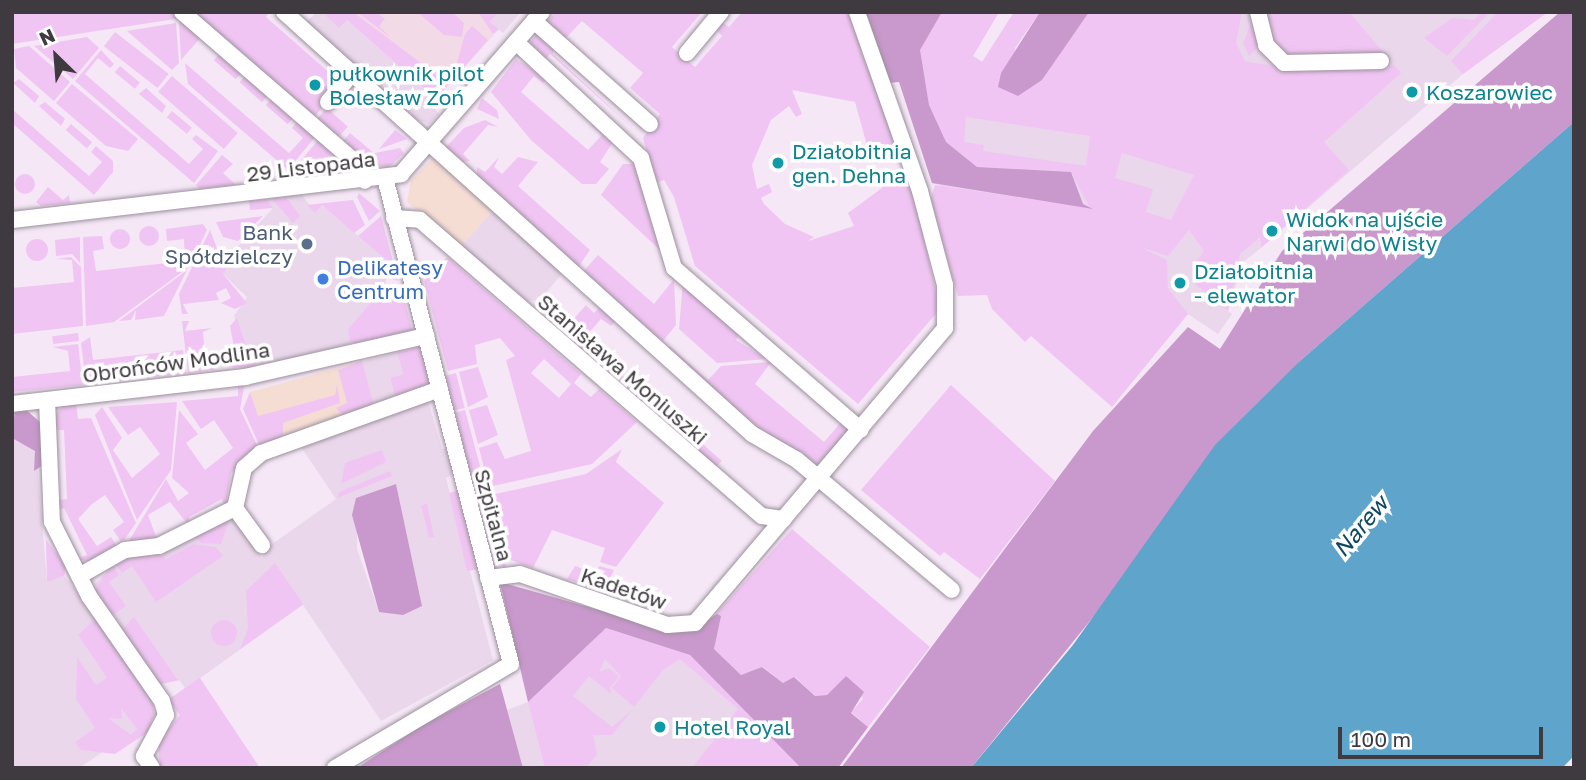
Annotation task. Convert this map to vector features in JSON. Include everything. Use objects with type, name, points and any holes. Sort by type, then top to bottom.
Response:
[{"type":"street","points":[[182,12],[362,168],[366,181]]},
{"type":"street","points":[[284,12],[354,72],[732,416],[818,478],[952,590]]},
{"type":"street","points":[[687,53],[721,12]]},
{"type":"street","points":[[784,519],[945,328],[947,302],[904,139],[857,12]]},
{"type":"street","points":[[1258,12],[1266,45],[1284,63],[1381,61]]},
{"type":"street","points":[[538,17],[650,124]]},
{"type":"street","name":"29 Listopada","points":[[12,220],[366,181],[401,174],[538,17]]},
{"type":"street","points":[[516,42],[640,158],[674,268],[860,430]]},
{"type":"street","points":[[328,102],[354,72]]},
{"type":"street","name":"Szpitalna","points":[[335,768],[511,664],[385,178]]},
{"type":"street","name":"Stanisława Moniuszki","points":[[394,218],[421,220],[762,516],[784,519]]},
{"type":"street","name":"Obrońców Modlina","points":[[12,404],[246,377],[426,336]]},
{"type":"street","points":[[262,545],[235,508],[244,468],[261,453],[440,389]]},
{"type":"street","points":[[47,400],[52,522],[79,576],[162,701],[166,715],[144,756],[152,768]]},
{"type":"street","points":[[79,576],[125,550],[159,545],[235,508]]},
{"type":"street","name":"Kadetów","points":[[488,578],[520,574],[667,625],[688,626],[704,616],[784,519]]},
{"type":"shaded area","points":[[12,12],[176,12],[182,18],[12,44]]},
{"type":"shaded area","points":[[317,12],[338,12],[440,103],[435,109],[439,114],[429,124],[413,118],[306,22]]},
{"type":"shaded area","points":[[322,12],[353,12],[449,84],[436,99],[347,20],[339,28]]},
{"type":"shaded area","points":[[338,12],[479,12],[499,29],[436,99]]},
{"type":"shaded area","points":[[357,12],[378,13],[385,19],[379,26],[391,38]]},
{"type":"shaded area","points":[[417,12],[452,12],[464,23],[462,37],[444,35]]},
{"type":"shaded area","points":[[478,12],[498,12],[490,22],[499,29],[493,34]]},
{"type":"shaded area","points":[[479,12],[521,12],[503,33]]},
{"type":"shaded area","points":[[556,12],[702,12],[672,47],[695,67],[722,36],[716,29],[722,22],[729,27],[742,12],[853,12],[865,55],[860,49],[901,146],[871,160],[855,102],[792,90],[802,114],[796,117],[789,106],[771,120],[752,165],[757,189],[769,184],[772,192],[761,198],[764,204],[785,224],[814,237],[808,241],[854,226],[848,213],[882,188],[879,183],[911,183],[940,309],[858,404],[695,266],[674,197],[664,180],[656,183],[643,138],[660,114],[630,88],[643,73],[582,21],[566,38],[547,22]]},
{"type":"shaded area","points":[[863,12],[942,12],[920,50],[929,105],[946,142],[977,167],[1071,172],[1083,204],[1093,209],[932,183],[899,82],[888,83]]},
{"type":"shaded area","points":[[942,12],[999,12],[973,56],[1001,73],[1018,96],[1248,136],[1261,248],[1243,262],[1228,311],[1232,314],[1218,334],[1188,314],[1176,328],[1140,247],[932,183],[899,81]]},
{"type":"shaded area","points":[[942,12],[999,12],[973,56],[982,62],[1014,12],[1040,12],[1015,48],[1018,92],[1042,80],[1087,12],[1242,12],[1236,43],[1245,61],[1278,67],[1394,65],[1401,73],[1324,142],[1349,170],[1261,248],[1260,237],[1240,254],[1228,311],[1195,284],[1193,266],[1204,251],[1189,230],[1168,256],[1140,247],[1167,260],[1168,288],[1188,314],[1112,407],[1031,336],[1025,342],[992,309],[987,295],[958,296],[930,201],[935,185],[1090,208],[1071,172],[977,167],[946,142],[929,105],[919,50]],"holes":[[[966,117],[1090,136],[1086,166],[983,151],[984,145],[964,142]],[[1122,153],[1194,175],[1171,220],[1146,212],[1153,189],[1115,178]]]},
{"type":"shaded area","points":[[1040,12],[1089,12],[1042,80],[1018,96],[998,87],[1001,73]]},
{"type":"shaded area","points":[[1123,12],[1548,12],[1463,74],[1302,213],[1283,87],[1209,75]]},
{"type":"shaded area","points":[[1264,12],[1349,12],[1385,54],[1375,60],[1287,61],[1270,41]]},
{"type":"shaded area","points":[[1482,12],[1490,12],[1447,56],[1424,38],[1452,18],[1474,20]]},
{"type":"shaded area","points":[[1498,12],[1548,12],[1463,74],[1451,61]]},
{"type":"shaded area","points":[[1560,12],[1574,12],[1574,122],[1300,361],[971,768],[841,768],[1093,431],[1188,327],[1220,349],[1282,251]]},
{"type":"shaded area","points":[[269,13],[266,17],[340,82],[312,121],[189,14]]},
{"type":"shaded area","points":[[1253,19],[1260,45],[1249,56],[1243,43]]},
{"type":"shaded area","points":[[186,21],[202,36],[181,60],[179,23]]},
{"type":"shaded area","points":[[176,23],[179,63],[172,70],[127,31]]},
{"type":"shaded area","points":[[472,26],[488,40],[452,81],[465,34]]},
{"type":"shaded area","points":[[115,32],[169,74],[158,88],[104,46]]},
{"type":"shaded area","points":[[538,33],[553,45],[553,54],[637,132],[550,54],[543,62],[529,44]]},
{"type":"shaded area","points":[[87,37],[99,48],[73,79],[34,46]]},
{"type":"shaded area","points":[[29,46],[70,82],[54,101],[16,68],[14,49]]},
{"type":"shaded area","points":[[101,50],[114,64],[110,68],[98,58],[85,74],[189,164],[203,149],[192,139],[196,135],[218,151],[194,183],[75,81]]},
{"type":"shaded area","points":[[221,52],[243,71],[236,79],[214,60]]},
{"type":"shaded area","points":[[516,59],[547,79],[543,83],[534,76],[521,92],[588,150],[602,135],[591,125],[595,121],[615,139],[600,162],[609,169],[596,184],[582,184],[531,140],[491,92]]},
{"type":"shaded area","points":[[185,63],[289,153],[303,138],[292,128],[299,119],[315,137],[288,170],[188,84]]},
{"type":"shaded area","points":[[120,66],[140,83],[135,89],[115,72]]},
{"type":"shaded area","points":[[247,74],[269,94],[262,102],[240,82]]},
{"type":"shaded area","points":[[172,76],[238,133],[224,149],[158,92]]},
{"type":"shaded area","points":[[19,79],[39,96],[35,103],[13,83]]},
{"type":"shaded area","points":[[72,84],[138,139],[128,151],[106,146],[56,103]]},
{"type":"shaded area","points":[[146,88],[166,106],[162,113],[139,94]]},
{"type":"shaded area","points":[[273,97],[295,116],[288,124],[266,105]]},
{"type":"shaded area","points":[[482,98],[497,110],[499,119],[477,109]]},
{"type":"shaded area","points":[[45,102],[65,119],[61,126],[39,106]]},
{"type":"shaded area","points":[[327,108],[348,127],[335,141],[314,122]]},
{"type":"shaded area","points":[[12,109],[89,176],[102,162],[91,152],[96,146],[113,161],[113,172],[94,195],[12,123]]},
{"type":"shaded area","points":[[172,111],[192,128],[187,134],[167,117]]},
{"type":"shaded area","points":[[485,120],[498,127],[488,125],[463,154],[470,161],[462,162],[445,148],[464,128]]},
{"type":"shaded area","points":[[71,124],[92,142],[87,148],[66,130]]},
{"type":"shaded area","points":[[395,130],[407,139],[379,149]]},
{"type":"shaded area","points":[[350,133],[373,152],[363,164],[340,144]]},
{"type":"shaded area","points":[[318,140],[358,171],[299,178],[298,164]]},
{"type":"shaded area","points":[[400,148],[404,153],[389,167],[364,165],[375,153]]},
{"type":"shaded area","points":[[222,155],[233,164],[223,173],[236,185],[200,189],[196,185]]},
{"type":"shaded area","points":[[435,156],[496,207],[460,247],[407,202],[411,180]]},
{"type":"shaded area","points":[[499,157],[494,167],[502,174],[518,157],[538,162],[518,186],[590,250],[577,269],[477,176],[477,167],[485,172]]},
{"type":"shaded area","points":[[623,164],[636,164],[661,251],[601,195]]},
{"type":"shaded area","points":[[25,174],[32,177],[35,184],[32,191],[25,194],[18,191],[15,184],[18,177]]},
{"type":"shaded area","points":[[48,187],[63,200],[69,195],[70,203],[41,206],[36,202]]},
{"type":"shaded area","points":[[359,193],[380,211],[369,221],[357,197]]},
{"type":"shaded area","points":[[302,195],[315,212],[322,205],[391,264],[384,287],[348,329],[353,343],[256,366],[257,353],[249,356],[234,316],[247,297],[223,274],[229,256],[273,208],[267,199]]},
{"type":"shaded area","points":[[286,197],[300,216],[293,223],[272,199]]},
{"type":"shaded area","points":[[267,199],[273,208],[250,210],[249,201]]},
{"type":"shaded area","points":[[353,200],[365,225],[354,233],[322,205],[315,213],[307,205]]},
{"type":"shaded area","points":[[496,207],[559,262],[560,276],[540,300],[527,301],[460,247]]},
{"type":"shaded area","points":[[263,216],[238,241],[223,237],[216,222]]},
{"type":"shaded area","points":[[381,216],[398,281],[386,277],[391,264],[358,236]]},
{"type":"shaded area","points":[[203,224],[207,230],[189,267],[114,322],[86,326],[83,237],[102,236],[104,249],[93,251],[96,271],[185,261],[184,239],[167,241],[166,229]]},
{"type":"shaded area","points":[[149,226],[156,229],[159,236],[156,243],[149,246],[142,243],[139,236],[142,229]]},
{"type":"shaded area","points":[[120,229],[127,232],[130,239],[127,246],[120,249],[113,246],[110,239],[113,232]]},
{"type":"shaded area","points":[[210,230],[219,253],[231,260],[223,274],[247,303],[235,309],[221,303],[231,298],[226,288],[216,293],[219,300],[183,304],[188,314],[182,314],[179,294]]},
{"type":"shaded area","points":[[80,237],[80,263],[72,254],[56,256],[55,240]]},
{"type":"shaded area","points":[[37,239],[45,242],[48,250],[45,258],[37,261],[29,258],[26,250],[29,242]]},
{"type":"shaded area","points":[[598,255],[654,304],[674,279],[676,325],[663,341],[653,341],[580,275]]},
{"type":"shaded area","points":[[71,257],[81,267],[83,326],[12,334],[12,288],[74,282],[72,260],[56,259]]},
{"type":"shaded area","points":[[447,257],[581,374],[574,383],[591,397],[599,389],[637,422],[592,464],[489,487],[479,448],[497,442],[505,459],[531,451],[506,360],[515,356],[500,338],[475,345],[477,364],[448,371],[424,281]],"holes":[[[544,359],[571,384],[559,398],[531,373]]]},
{"type":"shaded area","points":[[187,270],[164,316],[135,320],[136,310],[131,320],[119,321]]},
{"type":"shaded area","points":[[683,281],[742,332],[736,340],[766,359],[717,363],[679,329]]},
{"type":"shaded area","points":[[401,286],[413,333],[360,346],[350,341],[348,329],[384,287]]},
{"type":"shaded area","points":[[586,305],[594,313],[599,308],[615,321],[611,326],[601,319],[585,337],[571,322]]},
{"type":"shaded area","points":[[237,318],[249,355],[258,353],[255,368],[228,367],[237,363],[230,326]]},
{"type":"shaded area","points":[[182,321],[189,321],[185,331],[212,328],[203,332],[206,367],[217,369],[188,373]]},
{"type":"shaded area","points":[[566,324],[591,348],[585,355],[556,331]]},
{"type":"shaded area","points":[[78,333],[79,341],[53,344],[52,336]]},
{"type":"shaded area","points":[[90,337],[93,360],[183,350],[186,373],[86,384],[81,343]]},
{"type":"shaded area","points":[[78,344],[83,385],[12,392],[12,377],[70,371],[68,351],[53,347]]},
{"type":"shaded area","points":[[657,345],[671,347],[708,380],[721,366],[771,362],[755,384],[824,442],[843,420],[850,429],[816,467],[763,435]]},
{"type":"shaded area","points":[[420,347],[431,384],[396,400],[390,378],[403,374],[397,352]]},
{"type":"shaded area","points":[[397,352],[403,374],[390,378],[396,400],[375,408],[362,362]]},
{"type":"shaded area","points":[[597,353],[649,398],[643,406],[590,361]]},
{"type":"shaded area","points":[[362,361],[375,408],[261,449],[250,392]]},
{"type":"shaded area","points":[[362,361],[375,408],[344,416],[336,408],[347,403],[338,370]]},
{"type":"shaded area","points":[[478,367],[488,397],[468,407],[459,372]]},
{"type":"shaded area","points":[[456,373],[465,408],[452,411],[443,376]]},
{"type":"shaded area","points":[[245,382],[240,409],[259,449],[231,473],[225,509],[222,499],[189,517],[190,527],[170,502],[148,515],[157,539],[126,546],[166,479],[178,501],[189,493],[172,478],[179,410],[198,434],[186,443],[205,470],[233,448],[214,420],[201,429],[182,401],[238,396],[238,384]]},
{"type":"shaded area","points":[[337,384],[340,403],[283,423],[283,435],[261,449],[243,409],[250,392],[258,416],[335,395]]},
{"type":"shaded area","points":[[951,385],[1055,481],[980,579],[944,552],[940,556],[861,490]]},
{"type":"shaded area","points":[[427,398],[442,449],[449,448],[455,473],[446,478],[493,660],[381,721],[303,605],[185,688],[179,680],[157,685],[95,584],[122,556],[226,518],[234,518],[262,558],[265,549],[336,499],[299,444]],"holes":[[[396,484],[422,606],[379,612],[357,549],[357,498]]]},
{"type":"shaded area","points":[[653,401],[722,461],[714,469],[646,409]]},
{"type":"shaded area","points":[[76,402],[78,419],[91,418],[136,523],[122,543],[113,530],[124,522],[105,495],[92,504],[78,519],[97,546],[111,537],[119,549],[95,563],[77,559],[87,555],[64,508],[56,510],[59,500],[67,499],[64,430],[53,430],[54,418],[62,406]]},
{"type":"shaded area","points":[[177,402],[171,470],[137,520],[95,415],[102,407],[122,438],[113,450],[132,478],[160,454],[140,427],[128,435],[108,407]]},
{"type":"shaded area","points":[[487,405],[498,435],[478,444],[469,410]]},
{"type":"shaded area","points":[[24,408],[42,424],[43,465],[34,471],[35,451],[12,438],[15,409]]},
{"type":"shaded area","points":[[465,410],[486,489],[475,492],[453,413]]},
{"type":"shaded area","points":[[12,438],[36,451],[47,581],[64,576],[97,617],[79,636],[140,727],[79,768],[12,768]]},
{"type":"shaded area","points":[[622,449],[616,462],[664,503],[616,567],[600,562],[605,548],[552,530],[533,568],[508,559],[491,495],[586,474]]},
{"type":"shaded area","points":[[382,450],[386,462],[341,484],[345,463]]},
{"type":"shaded area","points":[[390,471],[392,476],[337,498],[339,492]]},
{"type":"shaded area","points":[[396,484],[422,606],[403,615],[379,612],[352,515],[356,498]]},
{"type":"shaded area","points":[[460,490],[480,569],[467,571],[449,493]]},
{"type":"shaded area","points":[[488,496],[507,570],[491,558],[477,502]]},
{"type":"shaded area","points":[[427,504],[434,537],[429,538],[421,505]]},
{"type":"shaded area","points":[[230,518],[221,544],[201,543],[194,536]]},
{"type":"shaded area","points":[[792,529],[930,647],[868,727],[851,712],[863,699],[846,676],[827,695],[815,696],[795,677],[783,683],[763,667],[741,675],[714,649],[716,614]]},
{"type":"shaded area","points":[[46,540],[66,566],[64,576],[47,582]]},
{"type":"shaded area","points":[[194,544],[216,547],[223,556],[156,602],[132,566],[122,573],[114,562],[156,552],[166,559]]},
{"type":"shaded area","points":[[275,563],[303,604],[200,678],[260,768],[160,768],[158,742],[180,715],[168,700],[240,649],[248,628],[246,591]]},
{"type":"shaded area","points":[[112,564],[119,575],[109,582],[126,606],[114,614],[107,614],[95,590]]},
{"type":"shaded area","points":[[575,566],[596,574],[599,566],[614,570],[604,591],[567,579]]},
{"type":"shaded area","points":[[500,582],[666,629],[696,627],[717,614],[721,616],[714,649],[741,675],[762,667],[783,683],[794,677],[815,696],[827,695],[846,676],[864,692],[851,713],[868,727],[838,768],[801,768],[690,655],[606,628],[528,702]]},
{"type":"shaded area","points":[[97,617],[152,700],[154,714],[148,732],[115,754],[81,750],[75,742],[95,728],[76,699],[77,657],[96,685],[107,678],[78,635]],"holes":[[[121,708],[137,729],[130,734],[108,718],[122,719]]]},
{"type":"shaded area","points":[[134,617],[179,680],[157,685],[121,631]]},
{"type":"shaded area","points":[[224,620],[233,624],[237,633],[233,642],[224,646],[215,642],[211,633],[215,624]]},
{"type":"shaded area","points":[[606,628],[690,655],[801,768],[523,768],[507,710],[528,702]]},
{"type":"shaded area","points":[[606,628],[690,655],[801,768],[692,768],[738,709],[680,659],[663,670],[634,707],[612,688],[621,676],[605,659],[599,672],[609,668],[619,676],[610,688],[611,694],[589,676],[573,696],[612,727],[632,710],[612,735],[593,735],[597,754],[586,768],[545,768],[528,702]]},
{"type":"shaded area","points":[[500,684],[523,768],[357,768],[421,726]]},
{"type":"water","name":"Narew","points":[[1574,122],[1574,756],[1562,768],[971,768],[1073,645],[1215,445],[1300,361]]},
{"type":"place","name":"pułkownik pilot Bolesław Zoń","points":[[315,85]]},
{"type":"place","name":"Koszarowiec","points":[[1412,92]]},
{"type":"place","name":"Działobitnia gen. Dehna","points":[[778,163]]},
{"type":"place","name":"Widok na ujście Narwi do Wisły","points":[[1272,231]]},
{"type":"place","name":"Bank Spółdzielczy","points":[[307,244]]},
{"type":"place","name":"Delikatesy Centrum","points":[[323,279]]},
{"type":"place","name":"Działobitnia - elewator","points":[[1180,283]]},
{"type":"place","name":"Hotel Royal","points":[[660,727]]}]
